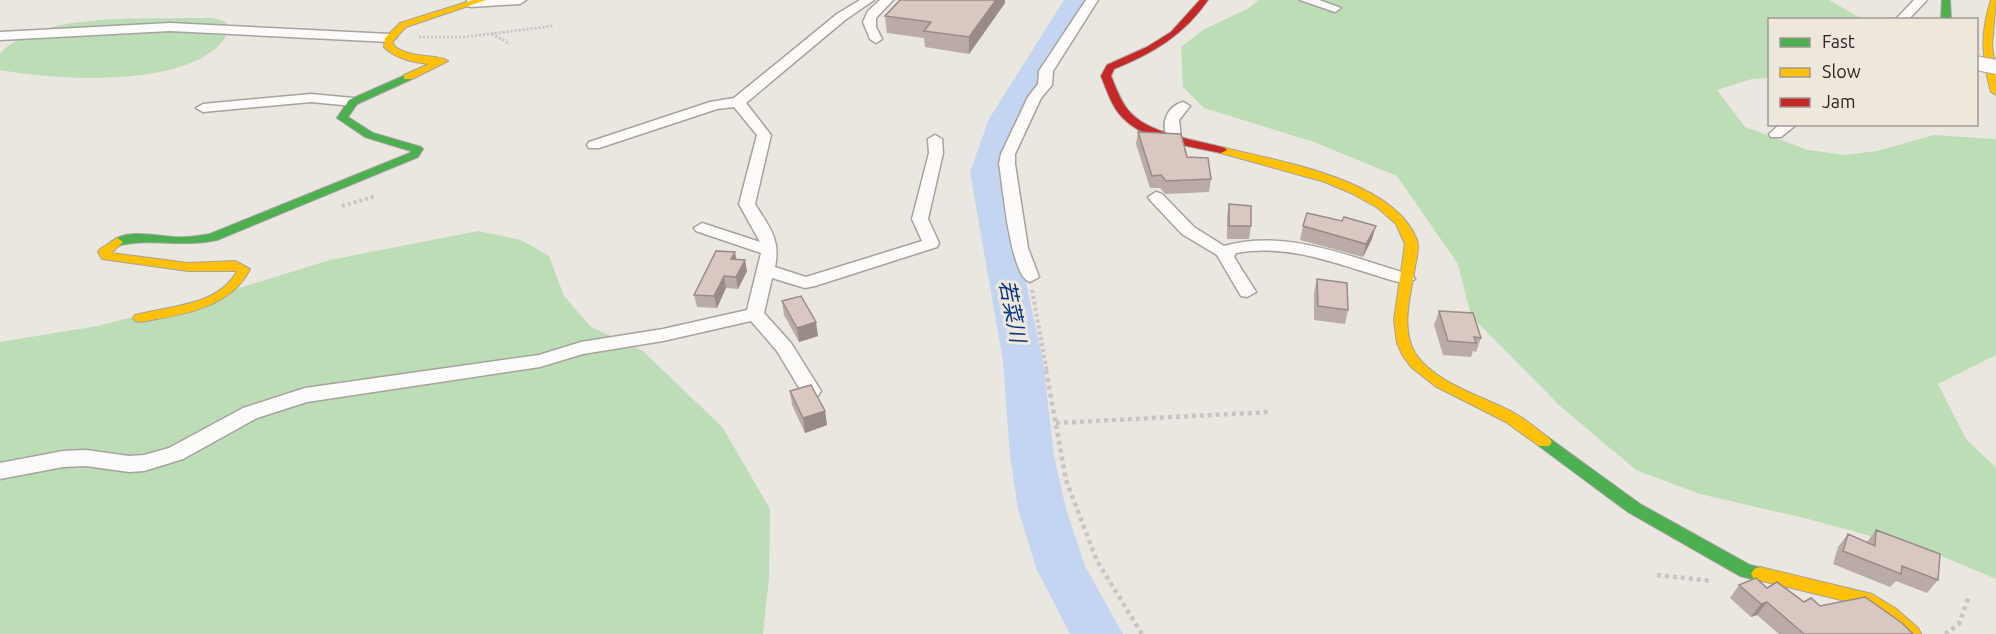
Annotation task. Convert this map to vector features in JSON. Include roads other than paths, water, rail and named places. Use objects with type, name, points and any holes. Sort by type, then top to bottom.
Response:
[{"type":"main road","points":[[1204,0],[1193,20],[1173,39],[1110,67],[1106,76],[1114,97],[1129,118],[1147,129],[1174,138],[1273,163],[1362,192],[1404,226],[1412,243],[1400,326],[1408,352],[1418,365],[1435,378],[1512,419],[1634,508],[1746,571],[1845,592],[1866,599],[1889,613],[1912,634]]},
{"type":"main road","points":[[1946,0],[1946,18]]},
{"type":"main road","points":[[1995,0],[1988,15],[1985,36],[1986,56],[1996,92]]},
{"type":"main road","points":[[140,318],[218,298],[241,280],[244,269],[235,265],[188,267],[106,256],[104,252],[116,241],[137,237],[185,241],[213,237],[418,152],[411,147],[377,140],[354,128],[342,118],[346,109],[353,102],[443,61],[406,58],[389,47],[390,38],[403,25],[476,2]]},
{"type":"street","points":[[476,2],[520,0]]},
{"type":"street","points":[[594,145],[715,105],[738,102],[841,17],[868,0]]},
{"type":"street","points":[[876,39],[868,22],[875,10],[888,0]]},
{"type":"street","points":[[1030,277],[1020,248],[1007,164],[1008,154],[1035,97],[1045,85],[1046,71],[1092,0]]},
{"type":"street","points":[[1306,0],[1335,8]]},
{"type":"street","points":[[1903,18],[1921,0]]},
{"type":"street","points":[[0,36],[170,27],[390,38]]},
{"type":"street","points":[[1978,63],[1996,67]]},
{"type":"street","points":[[203,108],[311,98],[353,102]]},
{"type":"street","points":[[738,102],[764,135],[747,204],[768,240],[769,250],[755,314]]},
{"type":"street","points":[[1174,138],[1170,128],[1171,119],[1183,106]]},
{"type":"street","points":[[1776,134],[1787,126]]},
{"type":"street","points":[[766,270],[805,283],[931,243],[920,219],[936,153],[935,139]]},
{"type":"street","points":[[1156,197],[1182,227],[1198,240],[1228,253]]},
{"type":"street","points":[[702,228],[769,250]]},
{"type":"street","points":[[1247,292],[1226,256],[1230,249],[1262,244],[1284,246],[1406,279]]},
{"type":"street","points":[[755,314],[784,346],[811,391]]},
{"type":"street","points":[[0,471],[63,459],[100,458],[129,464],[161,459],[250,412],[305,395],[540,361],[581,348],[663,335],[755,314]]},
{"type":"waterway","name":"若菜川","points":[[1077,0],[1004,119],[986,172],[1023,361],[1032,456],[1042,509],[1062,570],[1097,634]]}]
